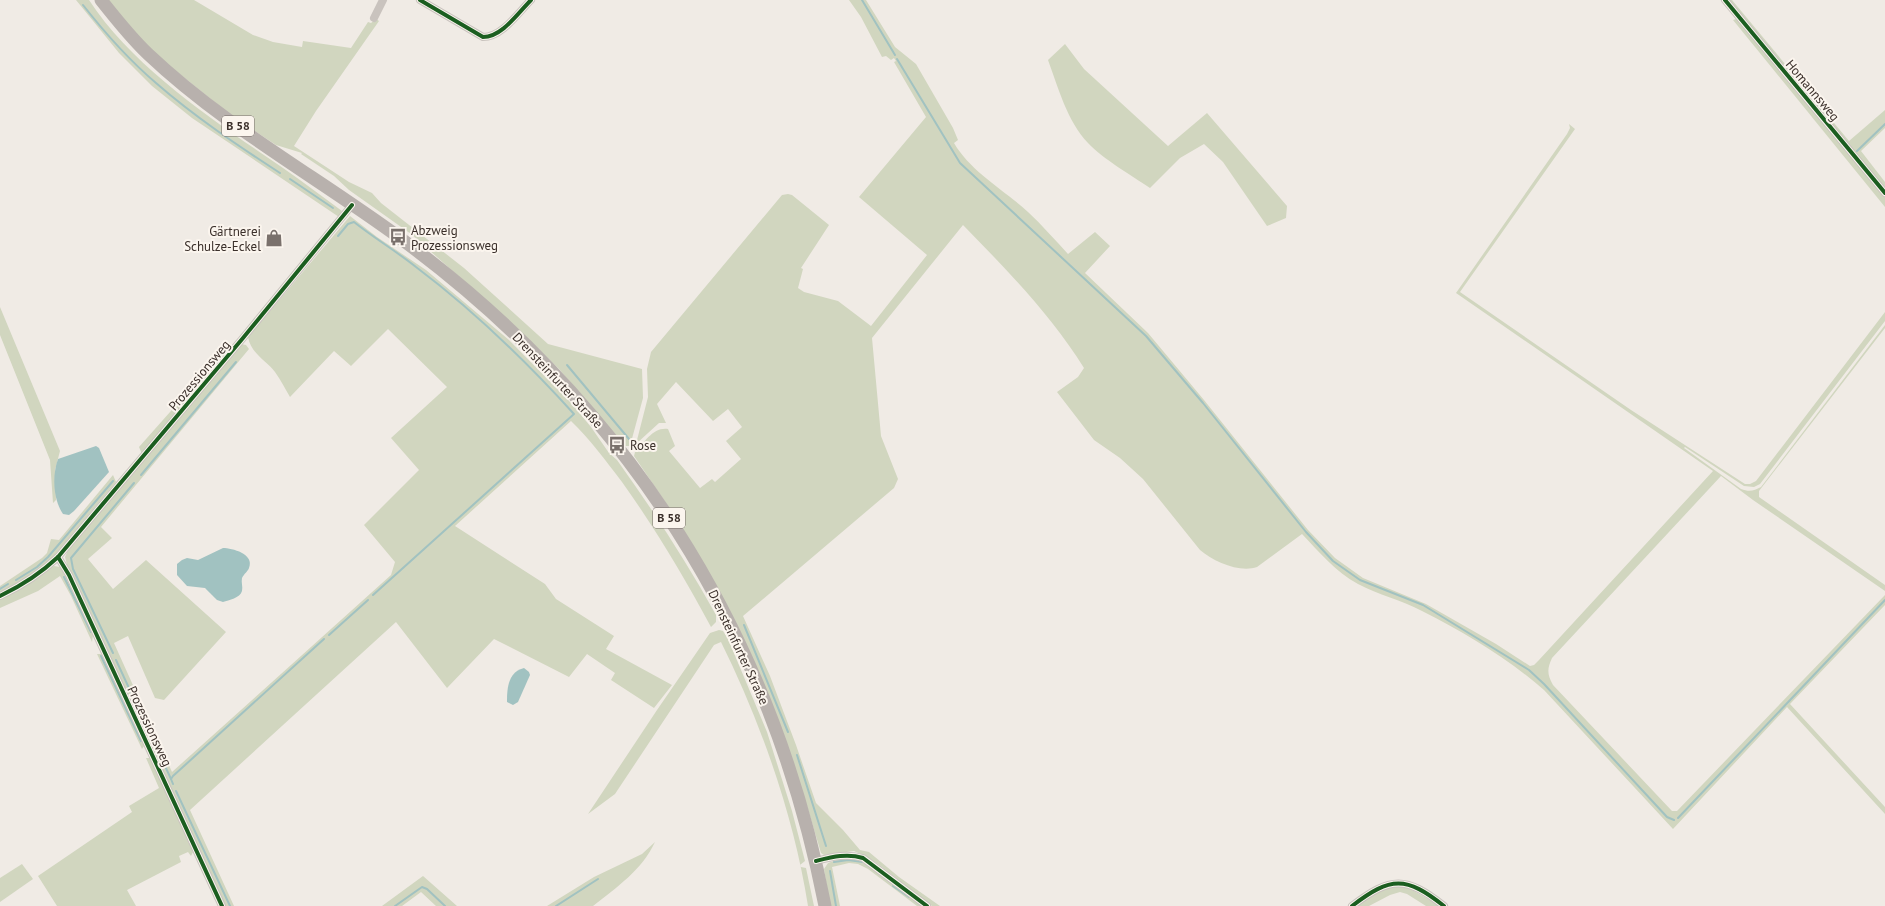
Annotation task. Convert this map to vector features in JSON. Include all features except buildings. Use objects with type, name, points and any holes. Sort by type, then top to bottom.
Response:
[{"type":"main road","name":"Drensteinfurter Straße","points":[[101,0],[121,26],[148,54],[187,88],[228,120],[432,262],[515,334],[549,367],[590,411],[625,455],[657,500],[714,592],[754,676],[789,768],[816,861],[825,906]]},
{"type":"street","points":[[374,18],[383,0]]},
{"type":"street","points":[[420,0],[483,37],[491,37],[499,32],[531,0]]},
{"type":"street","name":"Homannsweg","points":[[1725,0],[1885,193]]},
{"type":"street","name":"Prozessionsweg","points":[[0,596],[16,588],[48,566],[58,557],[243,338],[352,205]]},
{"type":"street","name":"Prozessionsweg","points":[[58,557],[69,574],[222,906]]},
{"type":"street","points":[[816,861],[843,855],[853,855],[863,858],[928,906]]},
{"type":"street","points":[[1352,906],[1374,891],[1393,884],[1409,884],[1421,890],[1444,906]]},
{"type":"green space","points":[[76,0],[89,0],[129,49],[152,71],[204,113],[342,211],[339,217],[192,118],[152,86],[119,53]]},
{"type":"green space","points":[[105,0],[194,0],[253,35],[273,42],[302,47],[303,41],[351,48],[368,22],[371,23],[376,19],[379,21],[316,111],[294,146],[349,182],[372,193],[381,203],[464,268],[548,344],[642,369],[643,398],[630,446],[624,446],[559,369],[518,329],[411,234],[349,190],[334,176],[301,154],[302,153],[276,145],[232,116],[151,51]]},
{"type":"green space","points":[[849,0],[866,0],[895,47],[916,64],[953,128],[958,140],[954,143],[978,172],[1028,212],[1068,254],[1095,232],[1110,246],[1085,273],[1148,333],[1204,400],[1308,530],[1335,558],[1363,578],[1426,604],[1496,644],[1530,666],[1534,665],[1539,660],[1713,471],[1456,293],[1567,134],[1570,128],[1569,124],[1575,129],[1460,292],[1631,410],[1745,484],[1750,484],[1756,481],[1885,312],[1885,321],[1760,484],[1754,487],[1744,486],[1685,447],[1684,448],[1741,489],[1751,491],[1761,487],[1885,325],[1885,328],[1759,491],[1759,497],[1885,585],[1885,591],[1753,500],[1721,476],[1552,658],[1548,672],[1553,685],[1672,811],[1677,811],[1885,595],[1885,605],[1790,704],[1885,807],[1885,814],[1787,707],[1673,829],[1544,690],[1531,679],[1502,657],[1454,628],[1414,607],[1366,588],[1342,574],[1302,534],[1257,567],[1243,569],[1212,559],[1200,550],[1143,479],[1120,458],[1094,440],[1057,392],[1078,377],[1084,368],[1043,311],[963,225],[872,338],[881,436],[898,479],[894,488],[743,616],[770,676],[816,803],[843,830],[860,850],[869,852],[899,877],[940,906],[932,906],[878,864],[854,851],[824,855],[821,853],[807,806],[702,563],[666,503],[634,456],[635,452],[654,433],[658,430],[668,429],[675,446],[669,451],[700,488],[712,479],[715,482],[741,459],[726,441],[742,427],[728,409],[713,421],[676,382],[657,404],[666,423],[659,423],[636,444],[648,397],[647,369],[651,352],[782,195],[792,195],[829,225],[801,268],[803,269],[798,288],[804,292],[838,301],[871,326],[927,255],[859,197],[926,117],[894,62],[896,61],[894,58],[891,60],[886,56],[882,57],[861,17]]},
{"type":"green space","points":[[1728,0],[1732,0],[1849,141],[1885,110],[1885,128],[1861,151],[1885,182],[1885,190]]},
{"type":"green space","points":[[1736,19],[1740,21],[1885,197],[1885,207],[1733,20]]},
{"type":"green space","points":[[1065,44],[1084,69],[1168,146],[1207,113],[1287,206],[1286,218],[1267,226],[1223,162],[1204,144],[1180,158],[1150,188],[1101,155],[1088,143],[1074,125],[1048,60]]},
{"type":"green space","points":[[350,216],[377,237],[426,270],[509,340],[571,403],[591,427],[609,453],[617,460],[656,517],[705,595],[716,615],[716,622],[711,627],[669,553],[634,499],[598,450],[571,421],[455,526],[545,584],[556,599],[614,636],[606,649],[672,685],[654,708],[611,680],[615,673],[587,654],[569,677],[494,639],[447,688],[396,622],[190,810],[234,906],[225,906],[67,565],[65,557],[68,550],[241,344],[246,345],[249,349],[101,527],[112,538],[88,559],[113,589],[146,560],[226,632],[164,700],[155,698],[128,636],[114,643],[172,772],[391,575],[395,562],[364,525],[419,470],[391,438],[447,387],[388,329],[351,366],[334,351],[290,397],[275,372],[252,348],[248,337]]},
{"type":"green space","points":[[0,307],[60,451],[55,470],[56,500],[53,503],[50,460],[0,335]]},
{"type":"green space","points":[[229,342],[233,346],[142,454],[139,447],[217,359]]},
{"type":"green space","points":[[113,475],[116,482],[50,561],[16,585],[0,593],[0,586],[42,558],[47,553],[51,539],[59,540]]},
{"type":"green space","points":[[54,566],[60,567],[67,576],[93,635],[92,642],[60,576],[38,591],[0,608],[0,599]]},
{"type":"green space","points":[[719,630],[723,631],[728,639],[767,732],[792,811],[805,861],[800,865],[785,804],[762,737],[750,705],[721,642],[714,645],[615,794],[588,814],[710,633]]},
{"type":"green space","points":[[97,654],[101,654],[105,659],[144,746],[142,749]]},
{"type":"green space","points":[[146,758],[150,758],[193,852],[191,856],[188,852],[179,856],[181,862],[127,890],[136,906],[57,906],[38,876],[132,812],[129,806],[159,788]]},
{"type":"green space","points":[[655,842],[650,852],[636,870],[620,885],[593,906],[547,906],[594,877],[642,854]]},
{"type":"green space","points":[[843,858],[862,860],[924,906],[917,906],[868,869],[858,864],[849,863],[832,867],[840,906],[830,906],[824,869],[828,863]]},
{"type":"green space","points":[[22,864],[33,879],[0,902],[0,878]]},
{"type":"green space","points":[[800,866],[806,868],[814,906],[808,906]]},
{"type":"green space","points":[[423,876],[457,906],[436,906],[421,892],[402,906],[382,906]]},
{"type":"green space","points":[[1394,886],[1407,887],[1440,906],[1426,906],[1407,894],[1400,892],[1390,895],[1369,906],[1355,906],[1374,893]]},
{"type":"water","points":[[96,446],[99,448],[109,472],[74,511],[69,515],[63,514],[57,502],[54,487],[58,459]]},
{"type":"water","points":[[223,548],[232,549],[242,553],[249,559],[250,563],[242,578],[241,593],[234,598],[223,602],[217,600],[205,588],[187,586],[177,575],[177,564],[187,558],[198,560]]},
{"type":"water","points":[[524,668],[530,675],[518,702],[513,705],[507,702],[508,686],[515,673]]},
{"type":"waterway","points":[[862,0],[895,55]]},
{"type":"waterway","points":[[83,5],[118,46],[156,83],[201,119],[280,173]]},
{"type":"waterway","points":[[897,59],[960,163],[1146,336],[1203,403],[1306,532],[1333,561],[1360,580],[1423,605],[1529,670],[1544,684],[1667,817],[1674,820]]},
{"type":"waterway","points":[[1857,151],[1885,124]]},
{"type":"waterway","points":[[290,179],[333,208]]},
{"type":"waterway","points":[[338,236],[348,224],[354,222],[408,261],[437,283],[478,318],[537,375],[574,414],[373,595]]},
{"type":"waterway","points":[[141,475],[236,362]]},
{"type":"waterway","points":[[567,365],[629,439]]},
{"type":"waterway","points":[[16,580],[37,567],[48,557],[113,481]]},
{"type":"waterway","points":[[113,653],[73,569],[71,558],[134,483]]},
{"type":"waterway","points":[[64,577],[91,632]]},
{"type":"waterway","points":[[0,589],[8,584]]},
{"type":"waterway","points":[[329,635],[368,600]]},
{"type":"waterway","points":[[1678,818],[1885,600]]},
{"type":"waterway","points":[[744,625],[788,732]]},
{"type":"waterway","points":[[173,784],[171,779],[173,776],[324,639]]},
{"type":"waterway","points":[[101,656],[141,741]]},
{"type":"waterway","points":[[116,660],[171,779]]},
{"type":"waterway","points":[[797,755],[826,846]]},
{"type":"waterway","points":[[176,791],[230,906]]},
{"type":"waterway","points":[[834,862],[848,860],[863,862]]},
{"type":"waterway","points":[[830,871],[836,906]]},
{"type":"waterway","points":[[556,906],[598,879]]},
{"type":"waterway","points":[[893,886],[909,897]]},
{"type":"waterway","points":[[395,906],[422,887],[427,889],[445,906]]},
{"type":"cycle path","points":[[420,0],[483,37],[490,36],[503,29],[531,0]]},
{"type":"cycle path","points":[[1725,0],[1885,193]]},
{"type":"cycle path","points":[[0,596],[30,579],[58,557],[243,338],[352,205]]},
{"type":"cycle path","points":[[58,557],[69,575],[222,906]]},
{"type":"cycle path","points":[[816,861],[845,856],[863,858],[927,906]]},
{"type":"cycle path","points":[[1352,906],[1377,889],[1388,885],[1398,884],[1408,885],[1419,889],[1444,906]]},
{"type":"place","name":"Abzweig Prozessionsweg","points":[[398,237]]},
{"type":"place","name":"Gärtnerei Schulze-Eckel","points":[[274,238]]},
{"type":"place","name":"Rose","points":[[617,445]]}]
